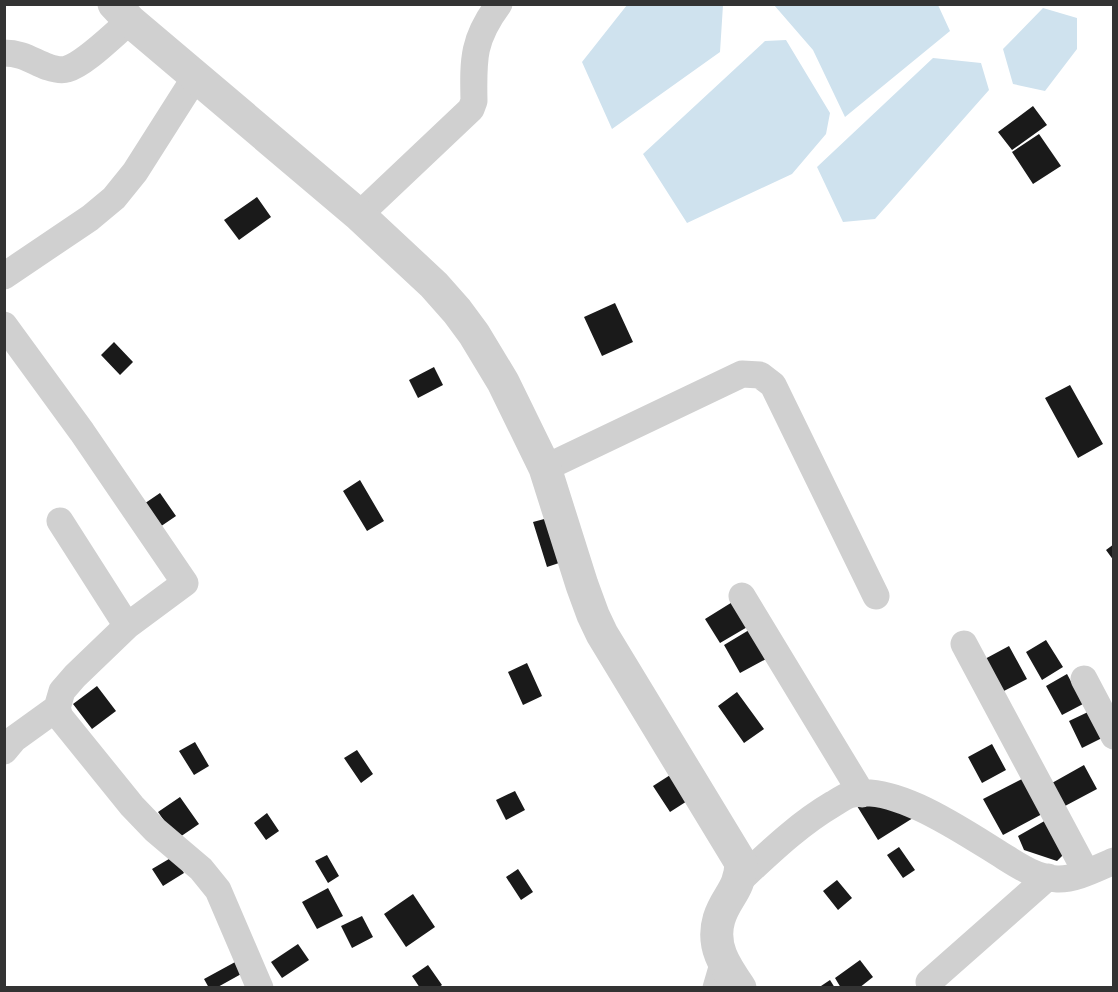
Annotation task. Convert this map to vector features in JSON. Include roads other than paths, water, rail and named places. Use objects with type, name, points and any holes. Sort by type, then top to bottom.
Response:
[{"type":"street","points":[[359,215],[471,109],[474,101],[476,45],[485,23],[499,4]]},
{"type":"street","points":[[4,53],[18,53],[48,67],[58,70],[66,69],[79,63],[122,13],[359,215],[434,285],[474,334],[503,382],[545,468],[592,615],[741,863],[741,879]]},
{"type":"street","points":[[4,276],[90,218],[114,198],[135,172],[196,76]]},
{"type":"street","points":[[4,325],[82,432],[185,584],[127,626],[62,691],[57,708],[14,739],[4,751]]},
{"type":"street","points":[[545,468],[742,374],[760,375],[773,385],[876,596]]},
{"type":"street","points":[[60,521],[127,626]]},
{"type":"street","points":[[742,596],[862,794]]},
{"type":"street","points":[[964,644],[1086,872]]},
{"type":"street","points":[[1084,679],[1113,736]]},
{"type":"street","points":[[57,708],[68,729],[132,806],[155,830],[201,869],[218,890],[260,987]]},
{"type":"street","points":[[726,979],[717,940],[719,918],[741,879],[780,843],[819,812],[849,795],[870,793],[893,797],[936,815],[1029,871],[1048,877],[1068,878],[1113,861]]},
{"type":"street","points":[[929,982],[1048,877]]},
{"type":"water","points":[[627,5],[723,5],[720,52],[612,129],[582,62]]},
{"type":"water","points":[[774,5],[938,5],[950,31],[845,117],[813,50]]},
{"type":"water","points":[[1043,8],[1077,18],[1077,49],[1045,91],[1013,84],[1003,49]]},
{"type":"water","points":[[786,40],[830,113],[826,134],[792,174],[687,223],[643,154],[765,41]]},
{"type":"water","points":[[933,58],[981,63],[989,90],[875,219],[843,222],[817,167]]}]
